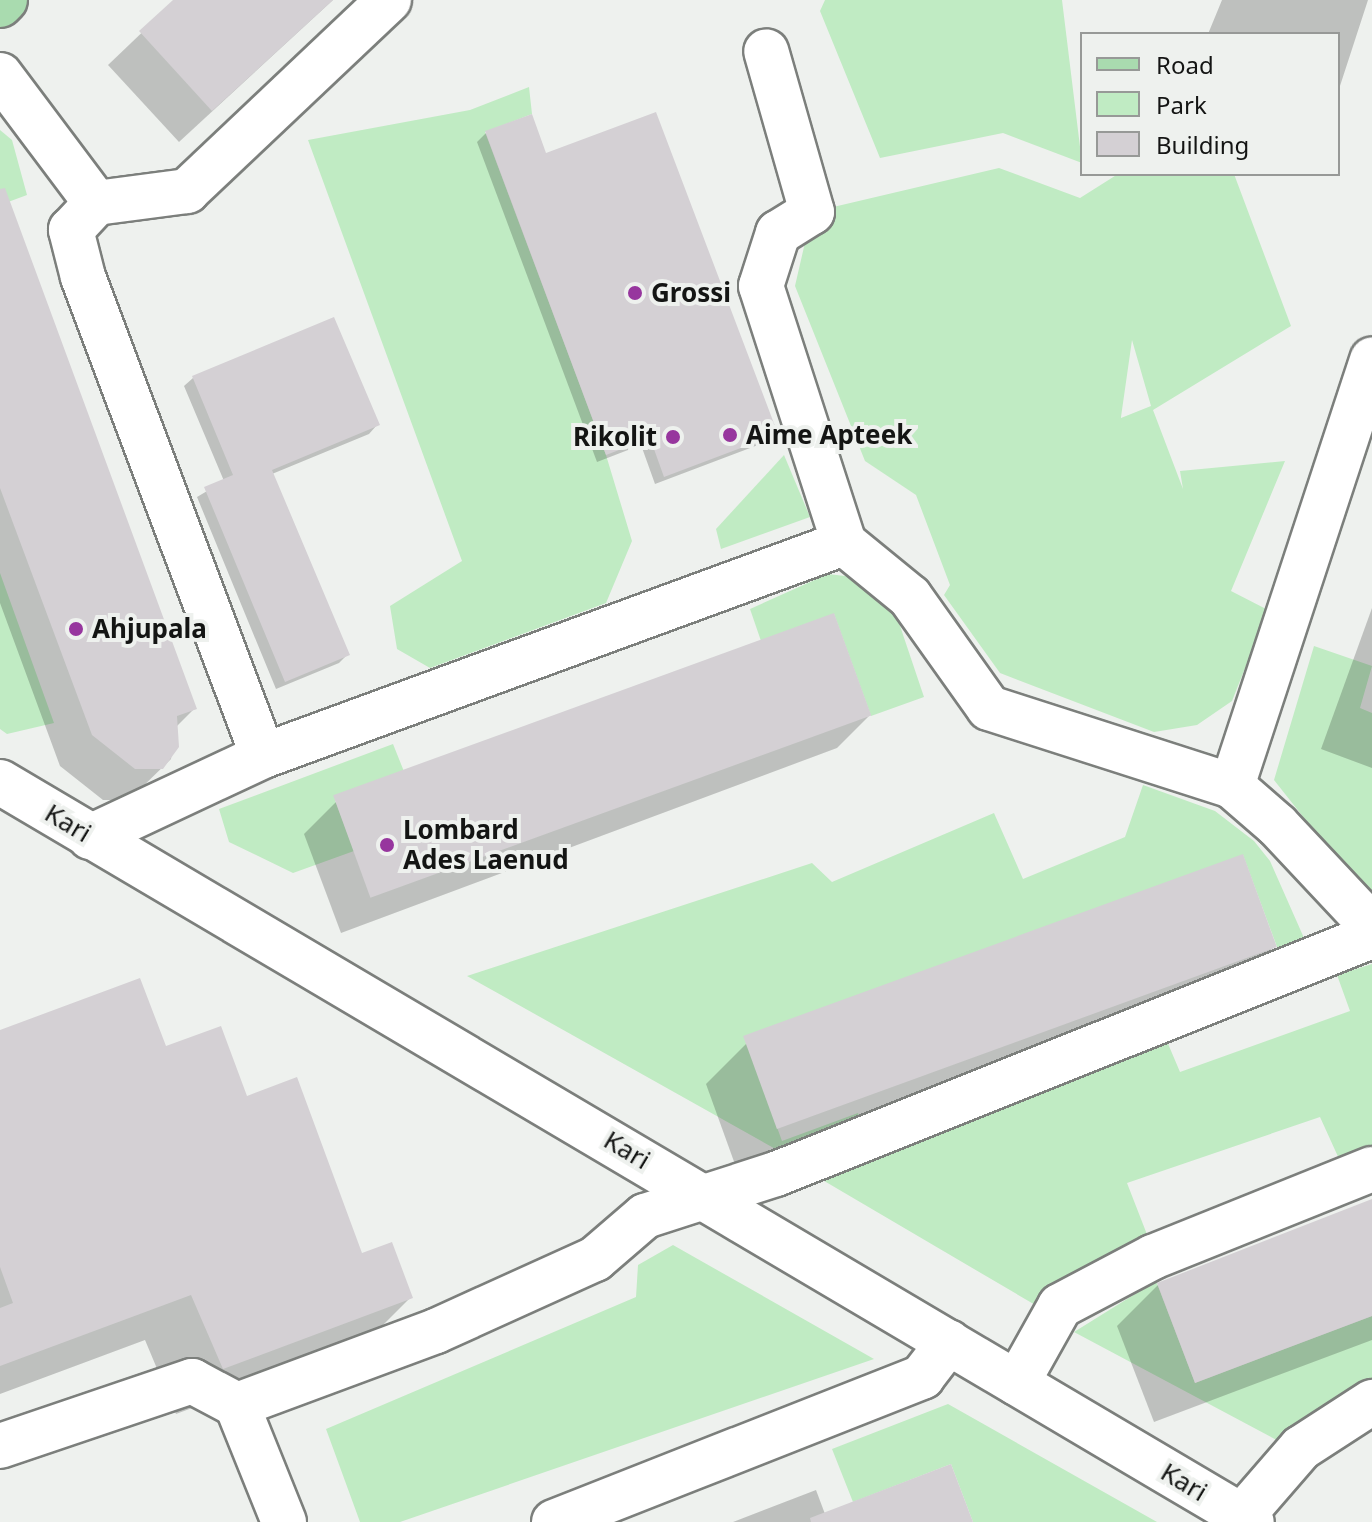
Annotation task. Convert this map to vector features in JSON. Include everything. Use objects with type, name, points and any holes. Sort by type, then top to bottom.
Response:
[{"type":"main road","points":[[0,5],[5,0]]},
{"type":"street","points":[[263,756],[83,277],[71,230],[96,203],[187,191],[389,0]]},
{"type":"street","points":[[766,51],[812,212],[778,233],[761,286],[844,543],[910,597],[989,708],[1232,786],[1277,825],[1372,926]]},
{"type":"street","points":[[0,75],[96,203]]},
{"type":"street","points":[[1232,786],[1372,359]]},
{"type":"street","points":[[90,837],[263,756],[844,543]]},
{"type":"street","name":"Kari","points":[[0,782],[1247,1519]]},
{"type":"street","points":[[237,1405],[451,1324],[595,1259],[645,1216],[776,1174],[1372,936]]},
{"type":"street","points":[[1017,1383],[1060,1306],[1153,1257],[1372,1169]]},
{"type":"street","points":[[554,1522],[922,1377],[949,1342]]},
{"type":"street","points":[[0,1446],[192,1381],[237,1405],[284,1522]]},
{"type":"street","points":[[1247,1519],[1301,1448],[1372,1402]]},
{"type":"green space","points":[[825,0],[1062,0],[1080,162],[1003,133],[880,158],[820,11]]},
{"type":"green space","points":[[529,87],[532,114],[485,132],[606,455],[632,541],[606,603],[430,668],[397,649],[390,606],[462,561],[308,140],[470,110]]},
{"type":"green space","points":[[0,130],[12,140],[27,195],[0,205]]},
{"type":"green space","points":[[999,168],[1080,198],[1115,176],[1235,176],[1291,326],[1153,410],[1183,489],[1180,471],[1285,461],[1231,591],[1268,610],[1232,701],[1197,725],[1154,732],[1000,673],[944,595],[950,585],[916,495],[865,461],[795,286],[812,212]],"holes":[[[1132,340],[1151,406],[1121,418]]]},
{"type":"green space","points":[[784,455],[810,517],[721,549],[716,529]]},
{"type":"green space","points":[[0,573],[54,723],[7,734],[0,729]]},
{"type":"green space","points":[[828,574],[853,577],[894,608],[924,697],[871,716],[834,614],[761,641],[750,609]]},
{"type":"green space","points":[[1314,646],[1372,666],[1360,708],[1372,713],[1372,904],[1274,780]]},
{"type":"green space","points":[[393,744],[405,774],[335,800],[354,851],[293,873],[229,842],[219,809]]},
{"type":"green space","points":[[1143,785],[1215,811],[1254,841],[1270,861],[1304,938],[1295,953],[1280,955],[1243,855],[746,1042],[782,1141],[858,1113],[864,1129],[788,1156],[467,976],[812,863],[832,882],[994,813],[1023,879],[1125,837]]},
{"type":"green space","points":[[1372,964],[1372,1149],[1340,1161],[1320,1117],[1127,1183],[1148,1237],[1037,1306],[814,1175],[1166,1039],[1180,1072],[1350,1011],[1337,975]]},
{"type":"green space","points":[[673,1245],[874,1359],[400,1522],[360,1522],[326,1429],[636,1297],[638,1265]]},
{"type":"green space","points":[[1156,1281],[1195,1383],[1372,1316],[1372,1384],[1286,1445],[1074,1332]]},
{"type":"green space","points":[[948,1404],[1157,1522],[973,1522],[951,1464],[853,1502],[832,1449]]},
{"type":"building","points":[[173,0],[333,0],[212,111],[139,31]]},
{"type":"building","name":"Grossi","points":[[656,112],[778,434],[664,477],[650,438],[606,455],[485,131],[532,114],[546,153]]},
{"type":"building","points":[[5,188],[197,709],[177,716],[179,747],[163,769],[135,769],[92,735],[0,488],[0,189]]},
{"type":"building","points":[[334,317],[380,425],[272,470],[350,655],[285,682],[204,487],[233,475],[192,376]]},
{"type":"building","points":[[834,613],[871,715],[370,898],[333,795]]},
{"type":"building","points":[[1243,854],[1277,947],[777,1129],[743,1036]]},
{"type":"building","points":[[140,978],[166,1046],[221,1026],[247,1096],[297,1077],[362,1253],[392,1242],[413,1298],[223,1369],[191,1295],[0,1366],[0,1308],[13,1303],[0,1267],[0,1030]]},
{"type":"building","points":[[1372,1199],[1372,1316],[1195,1383],[1157,1283]]},
{"type":"building","points":[[951,1464],[973,1522],[811,1522],[810,1518]]},
{"type":"place","name":"Grossi","points":[[635,293]]},
{"type":"place","name":"Aime Apteek","points":[[730,435]]},
{"type":"place","name":"Rikolit","points":[[673,437]]},
{"type":"place","name":"Ahjupala","points":[[76,629]]},
{"type":"place","name":"Lombard Ades Laenud","points":[[387,845]]}]
